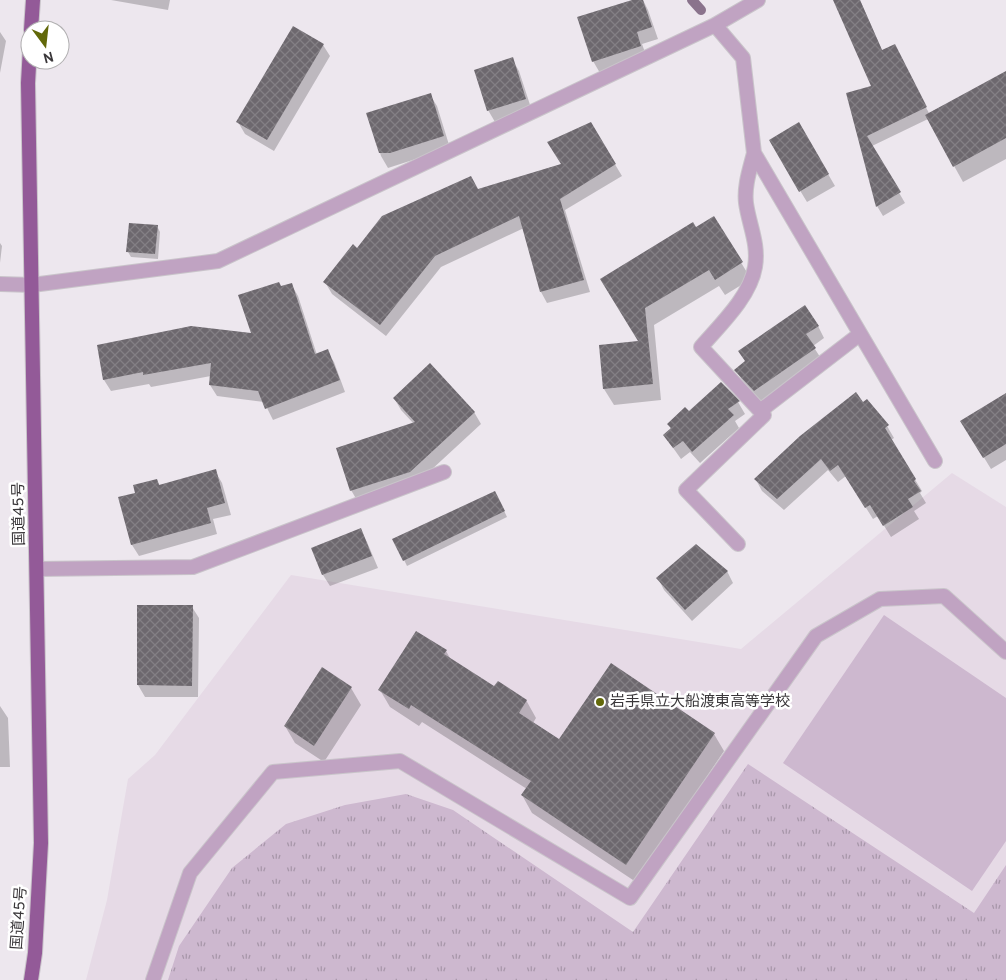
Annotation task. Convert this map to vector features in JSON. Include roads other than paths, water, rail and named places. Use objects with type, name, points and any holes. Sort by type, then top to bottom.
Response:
[{"type":"highway","points":[[32,20],[33,0]]},
{"type":"highway","name":"国道45号","points":[[29,70],[41,843],[31,980]]},
{"type":"street","points":[[0,284],[32,285],[218,261],[715,25],[758,0]]},
{"type":"street","points":[[715,25],[743,58],[754,153],[745,192],[746,204],[756,240],[755,268],[743,298],[701,347],[764,415],[686,490],[738,544]]},
{"type":"street","points":[[754,153],[935,461]]},
{"type":"street","points":[[760,411],[860,334]]},
{"type":"street","points":[[37,569],[193,567],[444,472]]},
{"type":"street","points":[[152,980],[190,873],[273,772],[400,761],[630,898],[816,636],[880,599],[944,596],[1006,652]]},
{"type":"waterway","points":[[692,0],[701,10]]},
{"type":"place","name":"岩手県立大船渡東高等学校","points":[[600,702]]}]
